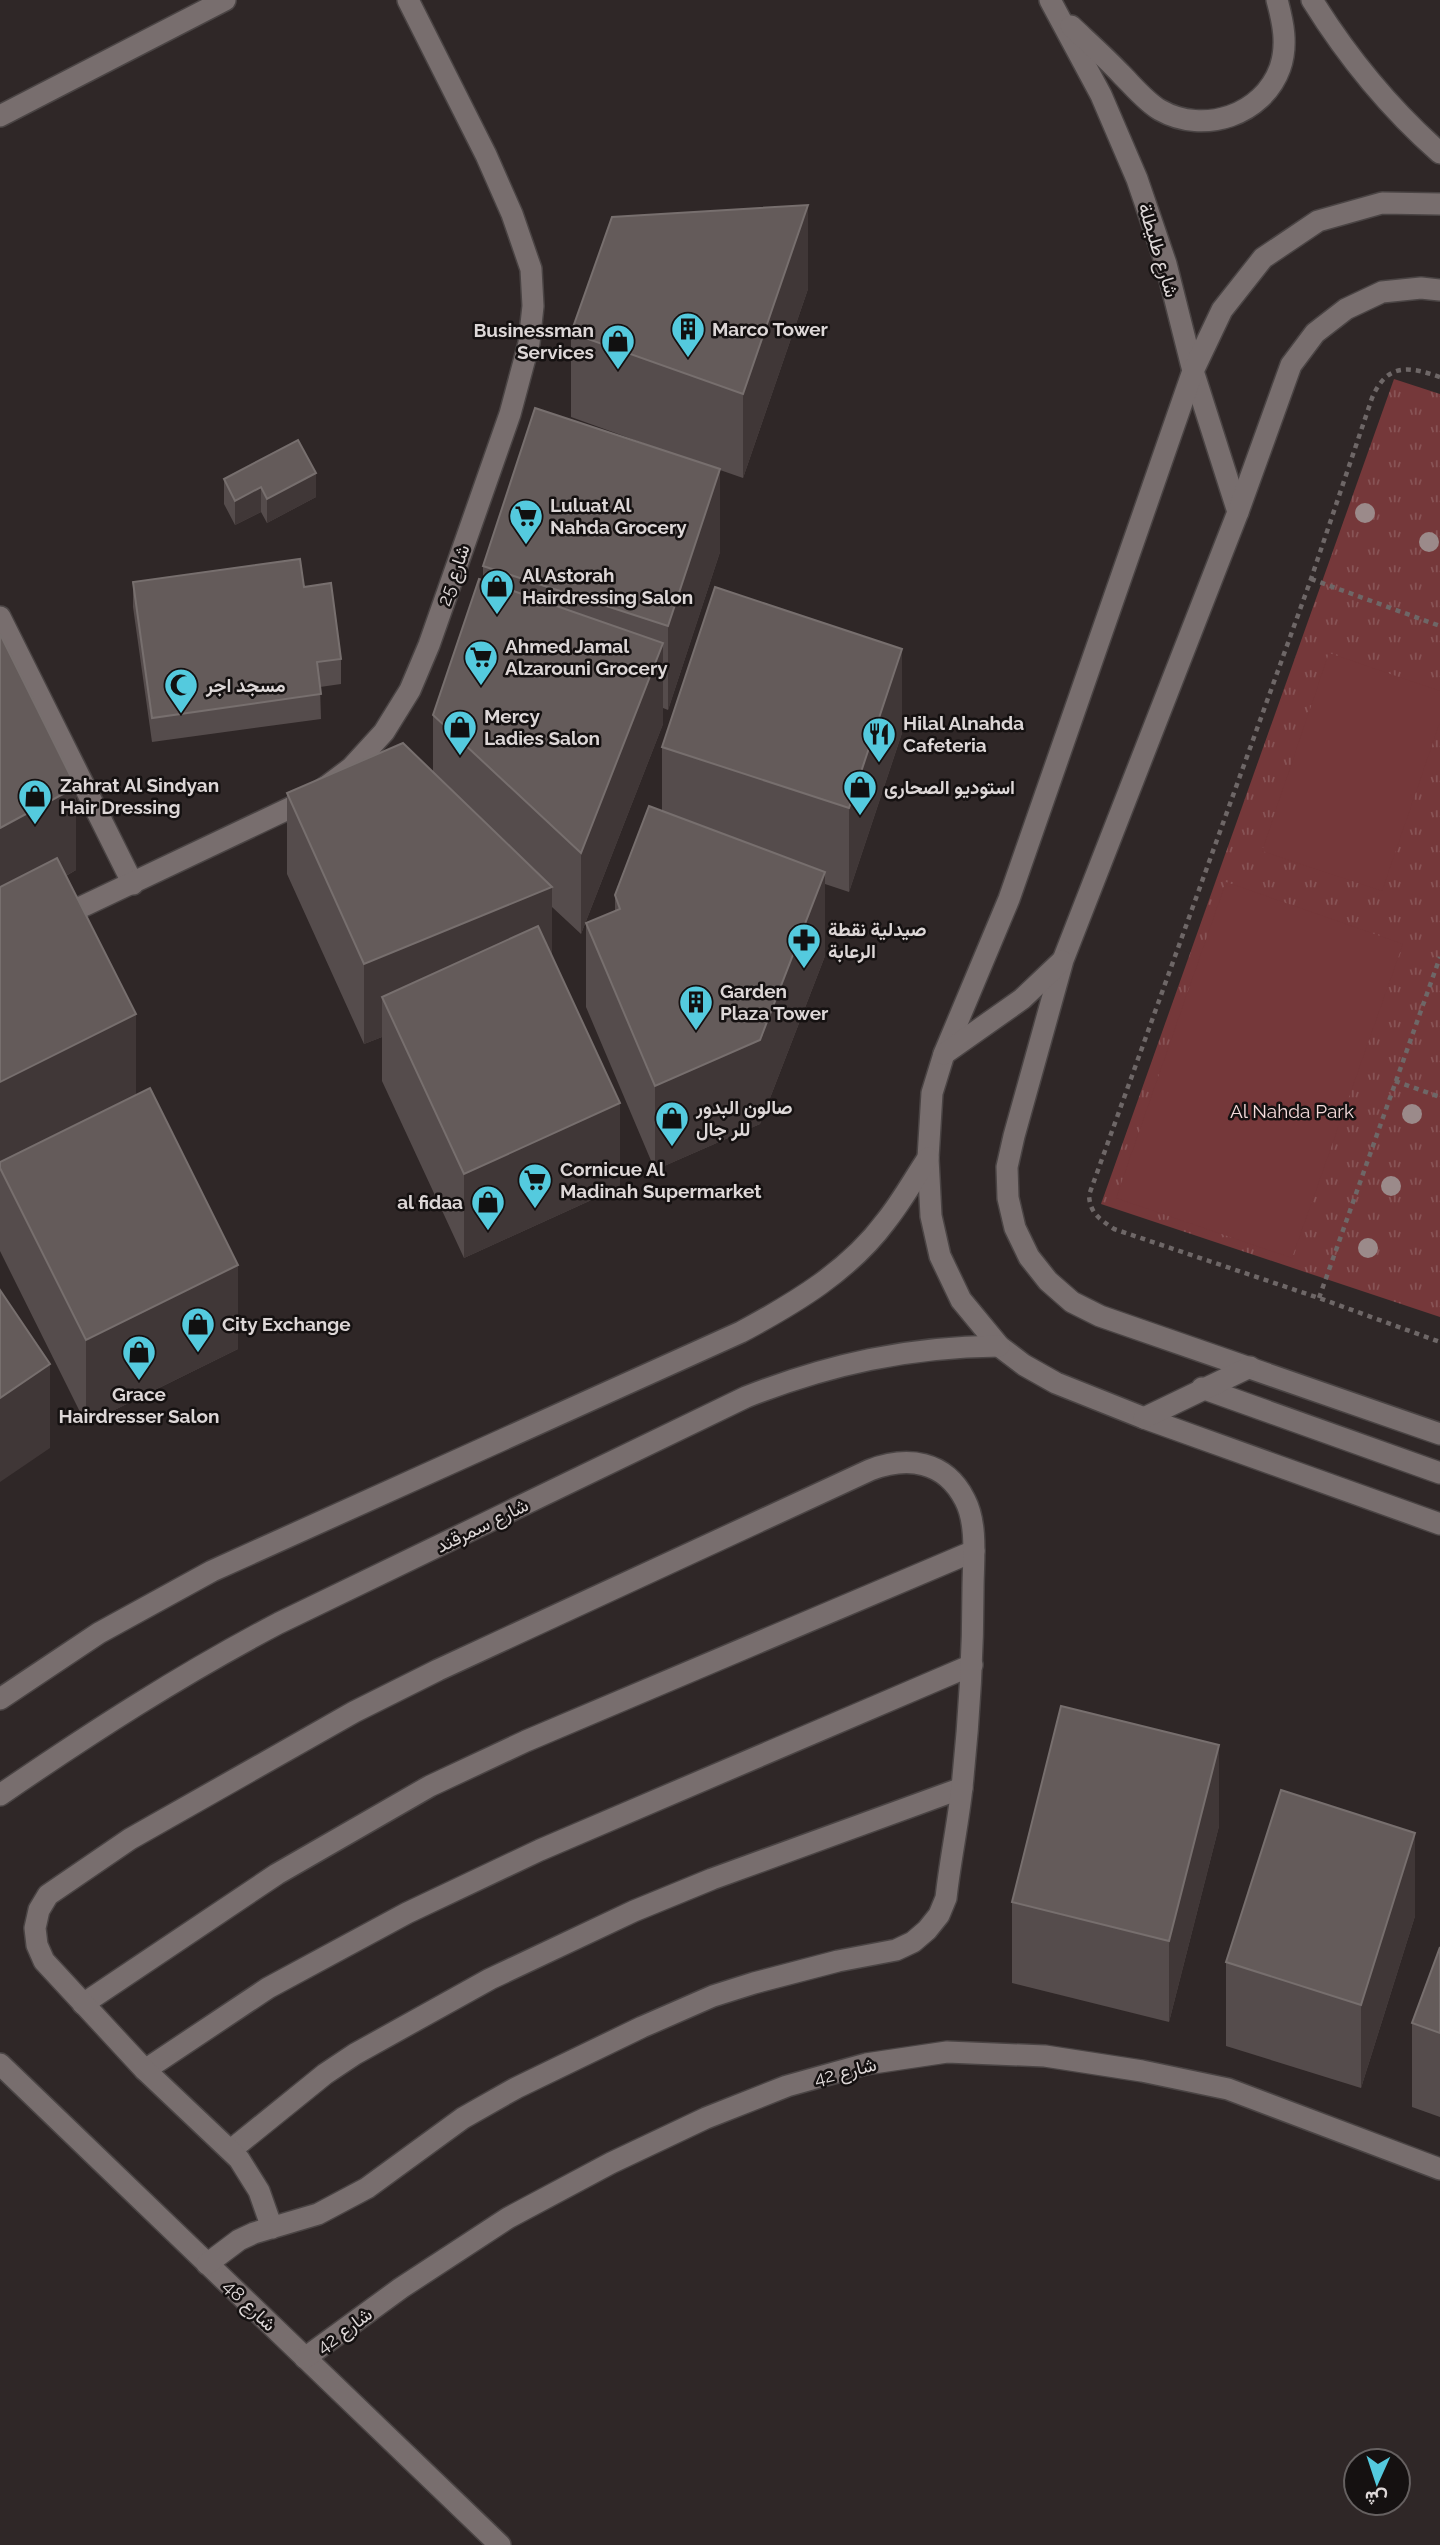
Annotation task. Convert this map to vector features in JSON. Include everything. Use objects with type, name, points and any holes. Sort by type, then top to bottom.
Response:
[{"type":"street","points":[[0,117],[225,0]]},
{"type":"street","name":"شارع 25","points":[[36,928],[311,797],[351,768],[384,732],[411,691],[510,414],[529,342],[533,306],[531,269],[523,241],[486,155],[408,0]]},
{"type":"street","points":[[1054,8],[1159,110],[1182,119],[1206,122],[1230,117],[1251,106],[1269,89],[1280,68],[1285,45],[1283,20],[1276,0]]},
{"type":"street","points":[[1312,0],[1338,42],[1371,84],[1409,126],[1440,153]]},
{"type":"street","name":"شارع طليطلة","points":[[1054,8],[1101,95],[1137,178],[1166,264],[1193,371],[1238,512]]},
{"type":"street","points":[[1440,204],[1382,203],[1318,221],[1263,258],[1222,310],[1193,371],[1009,899],[944,1054],[932,1093],[928,1158],[931,1216],[940,1256],[961,1300],[999,1346],[1024,1365],[1056,1383],[1144,1418],[1440,1524]]},
{"type":"street","points":[[1440,290],[1421,288],[1382,292],[1346,309],[1315,332],[1291,365],[1238,512],[1063,960],[1007,1167],[1008,1198],[1015,1228],[1029,1257],[1048,1282],[1072,1301],[1100,1316],[1440,1434]]},
{"type":"street","points":[[0,617],[133,884]]},
{"type":"street","points":[[944,1054],[1022,999],[1063,960]]},
{"type":"street","points":[[0,1699],[99,1633],[212,1571],[741,1332],[795,1303],[843,1266],[885,1222],[928,1158]]},
{"type":"street","name":"شارع سمرقند","points":[[0,1795],[104,1724],[204,1662],[746,1397],[828,1368],[869,1358],[955,1347],[999,1346]]},
{"type":"street","points":[[1144,1418],[1250,1367]]},
{"type":"street","points":[[1202,1388],[1440,1473]]},
{"type":"street","points":[[207,2264],[239,2240],[318,2214],[350,2197],[463,2118],[516,2088],[642,2027],[713,1996],[754,1983],[896,1950],[913,1942],[927,1930],[939,1915],[946,1898],[962,1788],[972,1665],[974,1551],[966,1501],[953,1482],[935,1468],[914,1461],[891,1462],[870,1469],[438,1670],[354,1712],[130,1839],[48,1895],[39,1910],[35,1928],[37,1945],[44,1961],[145,2070],[230,2150],[253,2179],[272,2228]]},
{"type":"street","points":[[83,2004],[276,1874],[430,1786],[562,1725],[974,1551]]},
{"type":"street","points":[[145,2070],[268,1988],[407,1913],[540,1850],[972,1665]]},
{"type":"street","points":[[230,2150],[317,2080],[355,2054],[489,1979],[712,1879],[962,1788]]},
{"type":"street","name":"شارع 42","points":[[305,2358],[401,2288],[508,2218],[611,2163],[706,2118],[787,2086],[866,2064],[947,2052],[1045,2056],[1142,2071],[1228,2089],[1440,2169]]},
{"type":"street","name":"شارع 48","points":[[0,2064],[500,2545]]},
{"type":"path","points":[[1440,377],[1412,369],[1398,370],[1386,375],[1377,386],[1311,579],[1089,1195],[1090,1207],[1096,1217],[1114,1229],[1440,1342]]},
{"type":"path","points":[[1311,579],[1440,626]]},
{"type":"path","points":[[1319,1298],[1440,957]]},
{"type":"path","points":[[1395,1081],[1440,1097]]},
{"type":"green space","name":"Al Nahda Park","points":[[1394,379],[1440,394],[1440,1317],[1101,1204]]},
{"type":"green space","points":[[1329,653],[1440,691],[1440,722],[1382,891],[1262,851]]},
{"type":"green space","points":[[1226,882],[1403,944],[1292,1258],[1116,1198]]},
{"type":"building","points":[[808,205],[743,394],[571,333],[612,217]]},
{"type":"building","points":[[535,408],[720,469],[668,626],[483,566]]},
{"type":"building","points":[[298,440],[316,473],[267,499],[261,487],[235,501],[224,479]]},
{"type":"building","points":[[300,559],[304,587],[331,583],[341,659],[317,662],[321,694],[152,718],[133,582]]},
{"type":"building","points":[[479,579],[663,643],[581,853],[433,715]]},
{"type":"building","points":[[715,587],[902,649],[849,808],[662,747]]},
{"type":"building","points":[[0,634],[76,787],[0,828]]},
{"type":"building","points":[[403,743],[552,887],[364,964],[287,793]]},
{"type":"building","points":[[649,806],[825,872],[760,1040],[655,1086],[586,923],[620,909],[615,895]]},
{"type":"building","points":[[57,858],[136,1014],[0,1082],[0,887]]},
{"type":"building","points":[[538,926],[620,1103],[464,1174],[382,997]]},
{"type":"building","points":[[150,1088],[238,1265],[86,1340],[0,1168],[0,1162]]},
{"type":"building","points":[[0,1290],[50,1364],[0,1398]]},
{"type":"building","points":[[1061,1706],[1219,1745],[1169,1941],[1012,1902]]},
{"type":"building","points":[[1281,1790],[1415,1833],[1361,2005],[1226,1962]]},
{"type":"building","points":[[1440,1947],[1440,2033],[1412,2023]]},
{"type":"place","name":"Marco Tower","points":[[688,359]]},
{"type":"place","name":"Businessman Services","points":[[618,371]]},
{"type":"place","name":"Luluat Al Nahda Grocery","points":[[526,546]]},
{"type":"place","name":"Al Astorah Hairdressing Salon","points":[[497,616]]},
{"type":"place","name":"Ahmed Jamal Alzarouni Grocery","points":[[481,687]]},
{"type":"place","name":"مسجد اجر","points":[[181,715]]},
{"type":"place","name":"Mercy Ladies Salon","points":[[460,757]]},
{"type":"place","name":"Hilal Alnahda Cafeteria","points":[[879,764]]},
{"type":"place","name":"استوديو الصحارى","points":[[860,817]]},
{"type":"place","name":"Zahrat Al Sindyan Hair Dressing","points":[[35,826]]},
{"type":"place","name":"صيدلية نقطة الرعابة","points":[[804,970]]},
{"type":"place","name":"Garden Plaza Tower","points":[[696,1032]]},
{"type":"place","name":"صالون البدور للر جال","points":[[672,1148]]},
{"type":"place","name":"Cornicue Al Madinah Supermarket","points":[[535,1210]]},
{"type":"place","name":"al fidaa","points":[[488,1232]]},
{"type":"place","name":"City Exchange","points":[[198,1354]]},
{"type":"place","name":"Grace Hairdresser Salon","points":[[139,1382]]}]
